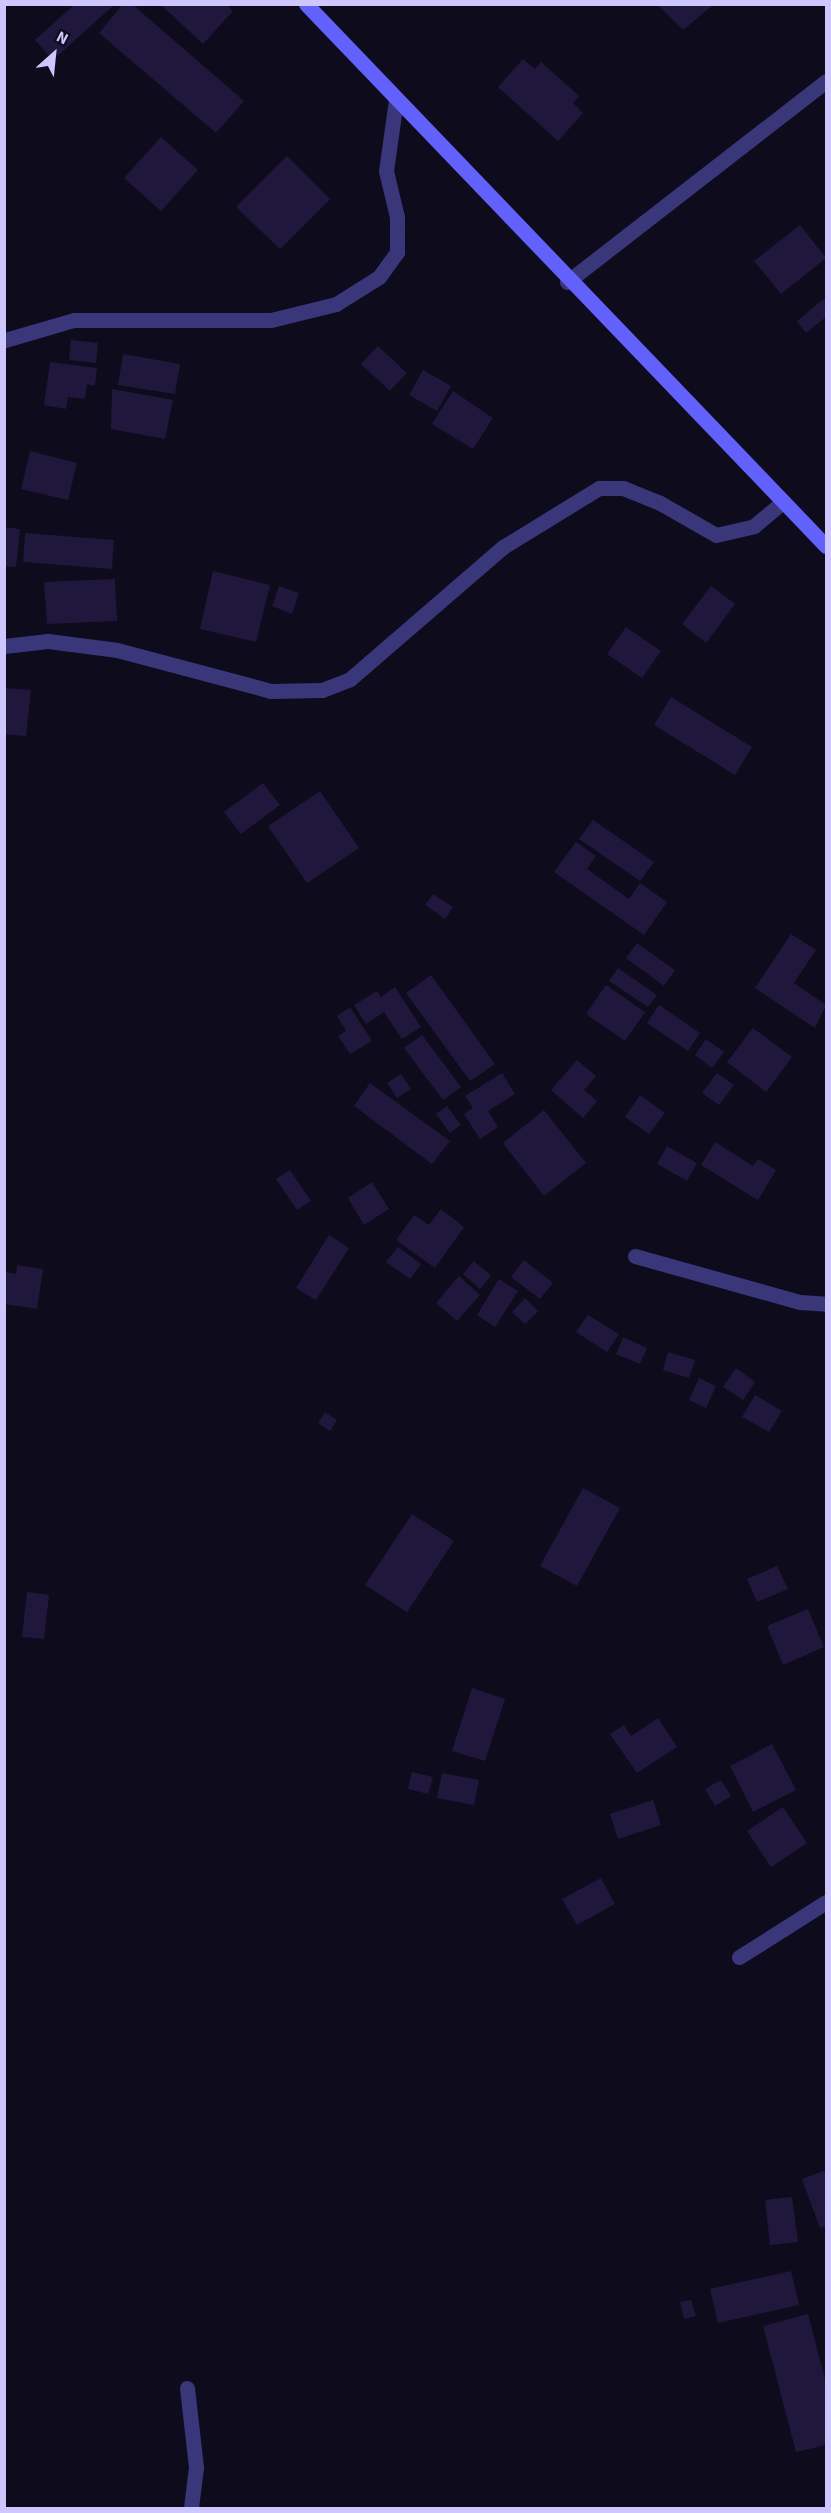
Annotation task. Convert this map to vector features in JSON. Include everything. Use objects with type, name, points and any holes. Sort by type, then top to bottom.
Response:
[{"type":"main road","points":[[306,4],[567,282],[826,546]]},
{"type":"street","points":[[567,282],[826,81]]},
{"type":"street","points":[[5,340],[74,320],[271,320],[336,304],[379,277],[397,252],[397,217],[386,171],[396,100]]},
{"type":"street","points":[[4,646],[48,640],[117,650],[272,691],[322,690],[350,679],[503,547],[599,488],[623,488],[660,503],[716,535],[754,526],[783,502]]},
{"type":"street","points":[[636,1256],[800,1302],[826,1304]]},
{"type":"street","points":[[739,1957],[826,1902]]},
{"type":"street","points":[[187,2388],[196,2467],[191,2508]]},
{"type":"building","points":[[75,4],[115,4],[53,60],[35,40]]},
{"type":"building","points":[[123,4],[132,4],[244,101],[216,133],[99,33]]},
{"type":"building","points":[[160,4],[226,4],[233,11],[203,44]]},
{"type":"building","points":[[657,4],[714,4],[683,30]]},
{"type":"building","points":[[523,59],[535,69],[541,62],[579,96],[573,103],[583,113],[558,141],[498,87]]},
{"type":"building","points":[[161,137],[198,170],[161,211],[124,178]]},
{"type":"building","points":[[287,156],[330,199],[280,249],[236,207]]},
{"type":"building","points":[[800,225],[826,258],[781,294],[754,261]]},
{"type":"building","points":[[826,297],[826,317],[806,333],[797,321]]},
{"type":"building","points":[[71,340],[98,343],[96,363],[69,360]]},
{"type":"building","points":[[378,346],[407,373],[390,391],[361,364]]},
{"type":"building","points":[[123,354],[180,364],[175,394],[118,385]]},
{"type":"building","points":[[50,362],[97,368],[95,386],[87,384],[85,399],[68,397],[66,409],[44,405]]},
{"type":"building","points":[[423,370],[451,386],[437,411],[409,395]]},
{"type":"building","points":[[112,389],[173,400],[165,439],[111,429]]},
{"type":"building","points":[[453,391],[493,418],[473,449],[432,424]]},
{"type":"building","points":[[30,451],[77,463],[68,500],[21,489]]},
{"type":"building","points":[[4,527],[20,529],[16,567],[4,566]]},
{"type":"building","points":[[25,533],[114,540],[112,569],[23,562]]},
{"type":"building","points":[[213,571],[270,585],[256,642],[200,629]]},
{"type":"building","points":[[115,579],[117,621],[47,624],[44,582]]},
{"type":"building","points":[[279,586],[299,593],[292,614],[272,606]]},
{"type":"building","points":[[711,586],[735,604],[706,643],[682,624]]},
{"type":"building","points":[[626,627],[661,651],[642,678],[607,654]]},
{"type":"building","points":[[4,688],[31,690],[26,736],[4,734]]},
{"type":"building","points":[[671,697],[752,747],[735,775],[654,725]]},
{"type":"building","points":[[263,783],[280,805],[241,834],[224,812]]},
{"type":"building","points":[[320,791],[359,848],[307,883],[268,826]]},
{"type":"building","points":[[593,820],[654,862],[640,881],[579,839]]},
{"type":"building","points":[[576,842],[596,856],[587,869],[629,899],[640,883],[667,902],[644,935],[554,872]]},
{"type":"building","points":[[433,894],[453,907],[445,919],[425,905]]},
{"type":"building","points":[[791,934],[816,950],[794,983],[826,1005],[815,1028],[755,988]]},
{"type":"building","points":[[637,943],[675,970],[664,986],[626,958]]},
{"type":"building","points":[[618,968],[657,995],[648,1007],[609,981]]},
{"type":"building","points":[[431,975],[495,1064],[470,1081],[406,993]]},
{"type":"building","points":[[606,985],[645,1012],[625,1041],[586,1014]]},
{"type":"building","points":[[395,987],[421,1027],[402,1039],[384,1012],[366,1024],[354,1005],[377,991],[381,997]]},
{"type":"building","points":[[659,1005],[700,1033],[688,1051],[647,1023]]},
{"type":"building","points":[[350,1007],[372,1041],[350,1054],[338,1036],[346,1031],[337,1016]]},
{"type":"building","points":[[753,1028],[792,1057],[766,1092],[727,1062]]},
{"type":"building","points":[[422,1035],[461,1087],[443,1100],[404,1048]]},
{"type":"building","points":[[706,1039],[724,1052],[712,1068],[695,1055]]},
{"type":"building","points":[[577,1060],[596,1076],[584,1090],[597,1101],[583,1118],[551,1090]]},
{"type":"building","points":[[502,1073],[515,1094],[488,1111],[498,1127],[480,1139],[464,1114],[473,1108],[465,1096]]},
{"type":"building","points":[[717,1073],[734,1085],[719,1105],[702,1093]]},
{"type":"building","points":[[401,1074],[411,1089],[397,1098],[387,1083]]},
{"type":"building","points":[[370,1083],[450,1141],[432,1164],[354,1106]]},
{"type":"building","points":[[640,1095],[665,1113],[649,1134],[625,1117]]},
{"type":"building","points":[[447,1106],[461,1125],[450,1133],[436,1114]]},
{"type":"building","points":[[544,1110],[586,1163],[544,1196],[503,1143]]},
{"type":"building","points":[[715,1142],[753,1166],[758,1159],[776,1170],[758,1200],[701,1165]]},
{"type":"building","points":[[667,1146],[697,1163],[687,1181],[657,1164]]},
{"type":"building","points":[[290,1170],[311,1201],[297,1210],[276,1179]]},
{"type":"building","points":[[372,1182],[389,1209],[364,1225],[348,1198]]},
{"type":"building","points":[[441,1209],[464,1227],[435,1268],[396,1240],[414,1215],[429,1225]]},
{"type":"building","points":[[329,1235],[349,1248],[316,1300],[296,1288]]},
{"type":"building","points":[[398,1247],[421,1264],[410,1279],[386,1262]]},
{"type":"building","points":[[524,1260],[553,1283],[540,1299],[511,1277]]},
{"type":"building","points":[[474,1261],[491,1276],[480,1289],[463,1274]]},
{"type":"building","points":[[17,1265],[43,1269],[37,1309],[4,1304],[4,1272],[16,1274]]},
{"type":"building","points":[[459,1276],[480,1295],[457,1321],[436,1303]]},
{"type":"building","points":[[499,1279],[518,1291],[495,1327],[477,1315]]},
{"type":"building","points":[[525,1298],[538,1311],[525,1324],[512,1312]]},
{"type":"building","points":[[588,1315],[619,1334],[607,1352],[576,1332]]},
{"type":"building","points":[[623,1337],[647,1348],[640,1364],[616,1354]]},
{"type":"building","points":[[668,1352],[695,1360],[689,1378],[663,1370]]},
{"type":"building","points":[[736,1368],[755,1382],[743,1400],[723,1387]]},
{"type":"building","points":[[699,1378],[716,1386],[706,1408],[689,1400]]},
{"type":"building","points":[[755,1395],[782,1411],[769,1432],[742,1417]]},
{"type":"building","points":[[325,1412],[337,1420],[330,1431],[318,1423]]},
{"type":"building","points":[[583,1488],[620,1508],[577,1586],[540,1566]]},
{"type":"building","points":[[412,1514],[454,1541],[407,1612],[365,1585]]},
{"type":"building","points":[[777,1566],[788,1589],[757,1602],[747,1579]]},
{"type":"building","points":[[27,1592],[49,1595],[44,1639],[22,1637]]},
{"type":"building","points":[[808,1609],[824,1647],[783,1665],[767,1626]]},
{"type":"building","points":[[472,1688],[505,1699],[485,1761],[452,1751]]},
{"type":"building","points":[[658,1718],[677,1747],[637,1773],[610,1734],[624,1725],[631,1736]]},
{"type":"building","points":[[772,1744],[796,1790],[753,1812],[730,1766]]},
{"type":"building","points":[[412,1772],[433,1777],[428,1794],[408,1789]]},
{"type":"building","points":[[442,1773],[479,1780],[474,1805],[437,1798]]},
{"type":"building","points":[[721,1780],[731,1796],[715,1806],[705,1789]]},
{"type":"building","points":[[653,1800],[661,1825],[618,1839],[610,1814]]},
{"type":"building","points":[[783,1807],[807,1843],[771,1867],[747,1831]]},
{"type":"building","points":[[601,1878],[615,1904],[577,1925],[562,1899]]},
{"type":"building","points":[[826,2170],[826,2226],[820,2228],[802,2179]]},
{"type":"building","points":[[792,2197],[798,2242],[770,2245],[765,2200]]},
{"type":"building","points":[[791,2271],[799,2305],[718,2323],[710,2289]]},
{"type":"building","points":[[691,2300],[696,2316],[684,2319],[680,2302]]},
{"type":"building","points":[[808,2314],[826,2383],[826,2445],[796,2452],[763,2326]]}]
